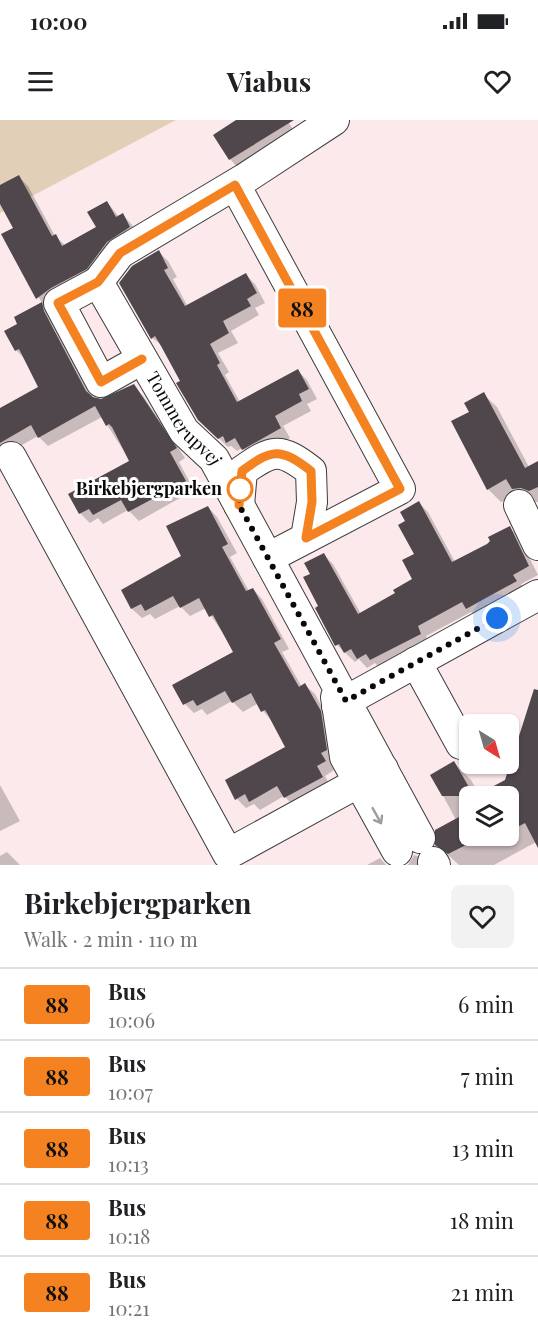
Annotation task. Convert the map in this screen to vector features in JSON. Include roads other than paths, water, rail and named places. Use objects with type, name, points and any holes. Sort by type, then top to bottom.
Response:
[{"type":"street","points":[[142,359],[101,382],[58,303],[98,282],[120,253],[235,185],[334,120]]},
{"type":"street","points":[[235,185],[400,489],[268,558]]},
{"type":"street","name":"Tommerupvej","points":[[98,282],[184,431],[214,459],[268,558],[339,696],[345,758],[370,776],[421,854]]},
{"type":"street","points":[[239,505],[242,471],[265,454],[290,454],[311,471],[312,502],[306,538]]},
{"type":"street","points":[[11,457],[228,854],[370,776]]},
{"type":"street","points":[[519,505],[538,545]]},
{"type":"street","points":[[339,696],[416,662],[538,595]]},
{"type":"street","points":[[416,662],[459,742]]},
{"type":"place","name":"Birkebjergparken","points":[[240,489]]}]
